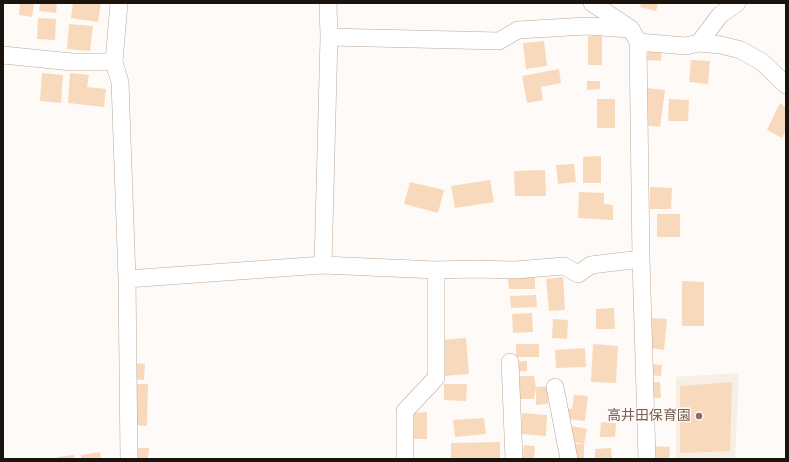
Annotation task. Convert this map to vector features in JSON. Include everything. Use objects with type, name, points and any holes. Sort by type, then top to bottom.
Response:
[{"type":"street","points":[[119,3],[114,62],[120,82],[127,279],[129,459]]},
{"type":"street","points":[[323,265],[329,37],[328,3]]},
{"type":"street","points":[[592,3],[635,35]]},
{"type":"street","points":[[699,42],[720,15],[737,3]]},
{"type":"street","points":[[329,37],[499,41],[518,30],[587,26],[686,46],[699,42],[741,50],[762,62],[786,85]]},
{"type":"street","points":[[635,35],[647,459]]},
{"type":"street","points":[[3,55],[72,62],[114,62]]},
{"type":"street","points":[[127,279],[323,265],[436,270],[514,270],[564,266],[578,274],[591,265],[641,259]]},
{"type":"street","points":[[405,459],[405,411],[436,378],[436,270]]},
{"type":"street","points":[[510,362],[514,459]]},
{"type":"street","points":[[555,387],[569,459]]},
{"type":"shaded area","points":[[739,373],[735,459],[676,459],[676,377]]},
{"type":"building","points":[[20,3],[34,3],[32,17],[19,15]]},
{"type":"building","points":[[40,3],[57,3],[56,13],[39,11]]},
{"type":"building","points":[[73,3],[101,3],[98,22],[71,18]]},
{"type":"building","points":[[641,3],[658,3],[656,11],[640,7]]},
{"type":"building","points":[[38,18],[56,19],[55,40],[37,39]]},
{"type":"building","points":[[69,24],[93,26],[90,51],[67,49]]},
{"type":"building","points":[[588,36],[602,36],[602,65],[588,65]]},
{"type":"building","points":[[544,41],[547,66],[526,69],[523,43]]},
{"type":"building","points":[[649,43],[662,44],[661,61],[647,60]]},
{"type":"building","points":[[691,60],[710,61],[708,84],[689,82]]},
{"type":"building","points":[[559,69],[561,83],[541,87],[543,100],[527,103],[522,76]]},
{"type":"building","points":[[42,73],[63,75],[61,103],[40,101]]},
{"type":"building","points":[[70,73],[89,75],[87,87],[106,89],[104,107],[68,103]]},
{"type":"building","points":[[587,81],[600,81],[600,89],[587,90]]},
{"type":"building","points":[[647,88],[665,90],[660,127],[643,125]]},
{"type":"building","points":[[597,99],[615,99],[615,128],[597,128]]},
{"type":"building","points":[[669,99],[689,100],[688,121],[668,121]]},
{"type":"building","points":[[780,103],[786,107],[786,130],[782,138],[767,130]]},
{"type":"building","points":[[601,156],[601,183],[583,183],[583,157]]},
{"type":"building","points":[[574,164],[576,182],[558,184],[556,165]]},
{"type":"building","points":[[545,170],[546,196],[515,196],[514,171]]},
{"type":"building","points":[[490,180],[494,202],[455,208],[451,186]]},
{"type":"building","points":[[410,182],[444,190],[438,213],[404,204]]},
{"type":"building","points":[[650,187],[672,188],[671,209],[650,209]]},
{"type":"building","points":[[579,192],[604,193],[604,204],[613,205],[613,220],[578,218]]},
{"type":"building","points":[[657,214],[680,214],[680,237],[657,237]]},
{"type":"building","points":[[563,277],[565,310],[549,311],[546,279]]},
{"type":"building","points":[[508,278],[535,278],[535,289],[509,289]]},
{"type":"building","points":[[682,281],[704,282],[704,326],[682,326]]},
{"type":"building","points":[[536,295],[537,307],[511,308],[510,296]]},
{"type":"building","points":[[614,308],[615,329],[596,329],[596,309]]},
{"type":"building","points":[[532,313],[533,332],[513,333],[512,314]]},
{"type":"building","points":[[652,318],[667,319],[664,350],[650,348]]},
{"type":"building","points":[[553,319],[568,320],[567,339],[552,338]]},
{"type":"building","points":[[466,338],[469,374],[444,376],[441,340]]},
{"type":"building","points":[[516,344],[539,344],[539,357],[516,357]]},
{"type":"building","points":[[593,344],[618,346],[616,383],[591,382]]},
{"type":"building","points":[[585,348],[586,367],[556,368],[555,350]]},
{"type":"building","points":[[527,361],[527,371],[515,372],[510,362]]},
{"type":"building","points":[[134,363],[145,364],[144,380],[133,379]]},
{"type":"building","points":[[650,364],[662,365],[661,376],[649,375]]},
{"type":"building","points":[[518,376],[534,376],[536,387],[534,399],[518,399]]},
{"type":"building","points":[[646,382],[660,382],[661,398],[646,398]]},
{"type":"building","points":[[732,382],[730,451],[680,453],[680,386]]},
{"type":"building","points":[[134,384],[148,384],[147,426],[132,425]]},
{"type":"building","points":[[444,384],[467,384],[466,401],[444,400]]},
{"type":"building","points":[[548,386],[548,404],[536,405],[536,387]]},
{"type":"building","points":[[574,395],[588,396],[585,421],[557,418],[559,407],[572,409]]},
{"type":"building","points":[[427,412],[427,439],[413,439],[412,413]]},
{"type":"building","points":[[522,413],[547,415],[546,436],[521,434]]},
{"type":"building","points":[[484,418],[486,434],[455,437],[453,420]]},
{"type":"building","points":[[601,422],[616,423],[615,437],[600,437]]},
{"type":"building","points":[[562,424],[587,429],[584,444],[559,439]]},
{"type":"building","points":[[500,442],[500,458],[451,459],[451,443]]},
{"type":"building","points":[[561,443],[584,444],[584,459],[560,459]]},
{"type":"building","points":[[524,445],[535,446],[534,459],[523,459]]},
{"type":"building","points":[[654,446],[670,447],[669,459],[654,459]]},
{"type":"building","points":[[134,448],[149,448],[148,459],[134,459]]},
{"type":"building","points":[[611,448],[612,459],[595,459],[595,449]]},
{"type":"building","points":[[100,452],[101,459],[81,459],[81,455]]},
{"type":"building","points":[[74,455],[74,459],[58,459],[57,457]]},
{"type":"place","name":"高井田保育園","points":[[699,416]]}]
